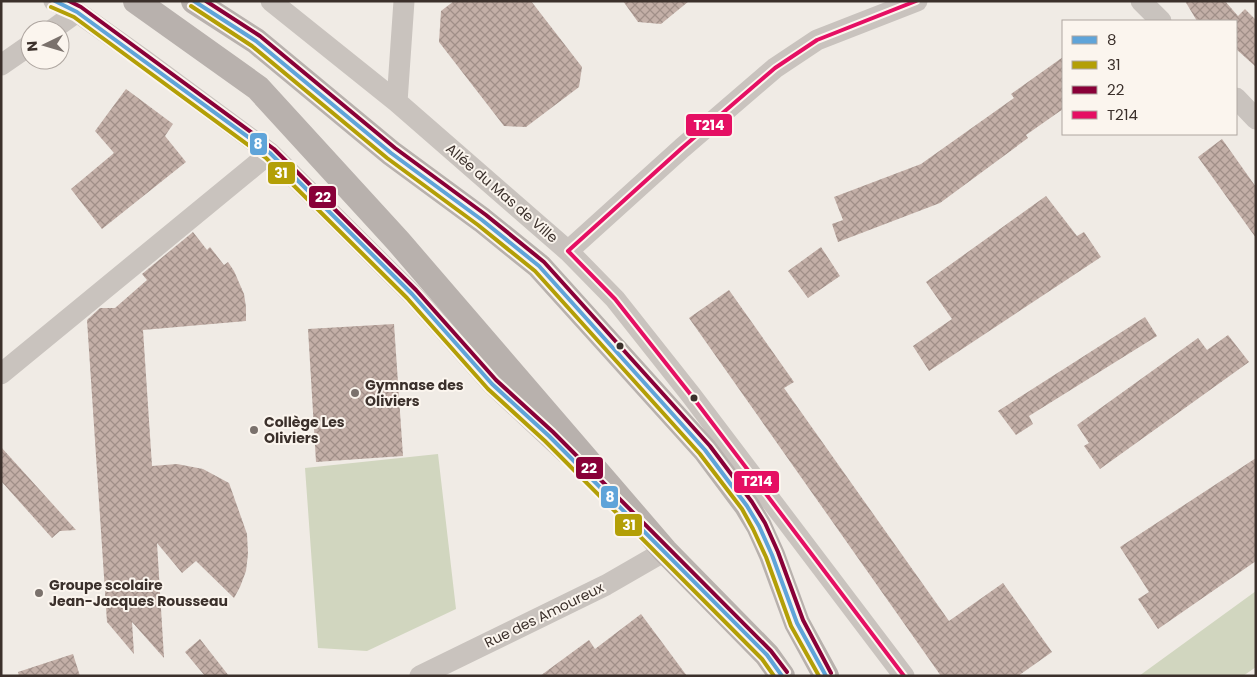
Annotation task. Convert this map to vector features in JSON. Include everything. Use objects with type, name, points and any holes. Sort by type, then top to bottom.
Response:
[{"type":"main road","points":[[136,1],[258,88],[398,241],[665,551],[767,655],[782,676]]},
{"type":"main road","points":[[194,1],[256,41],[391,153],[514,245],[551,280],[705,450],[747,506],[766,541],[797,624],[826,676]]},
{"type":"street","points":[[54,1],[77,12],[270,153],[412,294],[492,384],[549,436],[665,551]]},
{"type":"street","name":"Allée du Mas de Ville","points":[[271,1],[397,102],[568,251],[615,299],[685,387],[904,676]]},
{"type":"street","points":[[397,102],[404,1]]},
{"type":"street","points":[[568,251],[774,68],[817,40],[917,1]]},
{"type":"street","points":[[1141,1],[1159,20]]},
{"type":"street","points":[[66,20],[77,12]]},
{"type":"street","points":[[1,65],[20,52]]},
{"type":"street","points":[[1237,99],[1256,119]]},
{"type":"street","points":[[1,374],[270,153]]},
{"type":"street","name":"Rue des Amoureux","points":[[420,676],[606,585],[665,551]]},
{"type":"green space","points":[[438,454],[456,609],[367,651],[318,648],[305,468]]},
{"type":"green space","points":[[1256,591],[1256,667],[1243,676],[1139,676]]},
{"type":"building","points":[[454,1],[531,1],[582,67],[579,87],[526,127],[504,126],[439,42],[441,11]]},
{"type":"building","points":[[623,1],[689,1],[661,24],[638,22]]},
{"type":"building","points":[[1185,1],[1225,1],[1238,16],[1245,9],[1256,20],[1256,67],[1237,50],[1237,20],[1196,20]]},
{"type":"building","points":[[1062,58],[1062,110],[1026,135],[1028,138],[940,203],[838,242],[832,224],[843,220],[834,197],[921,164],[1014,98],[1011,94]]},
{"type":"building","points":[[126,89],[173,124],[165,136],[186,162],[102,229],[71,189],[114,153],[95,131]]},
{"type":"building","points":[[1222,139],[1256,187],[1256,238],[1198,157]]},
{"type":"building","points":[[1046,196],[1077,236],[1084,232],[1101,257],[929,371],[913,346],[952,319],[926,282]]},
{"type":"building","points":[[193,232],[207,250],[210,247],[224,265],[228,262],[234,271],[244,294],[246,321],[143,330],[152,466],[177,464],[203,469],[229,483],[247,534],[248,554],[246,571],[234,598],[196,561],[182,573],[157,543],[164,658],[132,622],[134,654],[107,622],[87,320],[100,308],[115,308],[147,280],[142,274]]},
{"type":"building","points":[[821,247],[840,276],[808,298],[788,271]]},
{"type":"building","points":[[729,290],[794,382],[784,388],[949,621],[1003,583],[1052,652],[1018,676],[941,676],[689,318]]},
{"type":"building","points":[[1145,317],[1157,336],[1029,416],[1033,424],[1016,435],[998,411]]},
{"type":"building","name":"Gymnase des Oliviers","points":[[394,324],[403,456],[316,462],[308,329]]},
{"type":"building","points":[[1228,335],[1249,362],[1100,469],[1084,446],[1089,443],[1077,425],[1198,338],[1207,350]]},
{"type":"building","points":[[1,447],[76,530],[60,531],[52,538],[1,481]]},
{"type":"building","points":[[1256,458],[1256,561],[1158,629],[1138,599],[1149,592],[1120,547]]},
{"type":"building","points":[[641,614],[687,676],[540,676],[589,640],[595,649]]},
{"type":"building","points":[[200,639],[229,676],[205,676],[185,652]]},
{"type":"building","points":[[73,654],[80,676],[19,676],[18,672]]},
{"type":"transit line","name":"8","points":[[55,1],[77,12],[270,153],[412,294],[492,384],[549,436],[767,655],[782,676]]},
{"type":"transit line","name":"22","points":[[69,1],[81,7],[274,149],[416,290],[496,380],[553,432],[771,651],[787,672]]},
{"type":"transit line","name":"8","points":[[194,1],[256,41],[391,153],[482,220],[539,266],[705,450],[747,506],[759,526],[772,555],[797,623],[826,676]]},
{"type":"transit line","name":"22","points":[[206,1],[260,36],[395,148],[486,215],[544,262],[710,446],[752,502],[765,523],[778,552],[803,620],[831,673]]},
{"type":"transit line","name":"T214","points":[[904,676],[691,395],[615,299],[568,251],[682,148],[775,68],[817,40],[916,1]]},
{"type":"transit line","name":"31","points":[[191,6],[252,46],[387,158],[478,225],[535,271],[700,454],[742,509],[766,557],[791,626],[819,676]]},
{"type":"transit line","name":"31","points":[[51,7],[74,17],[266,158],[407,298],[488,389],[545,441],[762,659],[774,676]]},
{"type":"place","name":"Gymnase des Oliviers","points":[[355,393]]},
{"type":"place","name":"Collège Les Oliviers","points":[[254,430]]},
{"type":"place","name":"Groupe scolaire Jean-Jacques Rousseau","points":[[39,593]]}]
